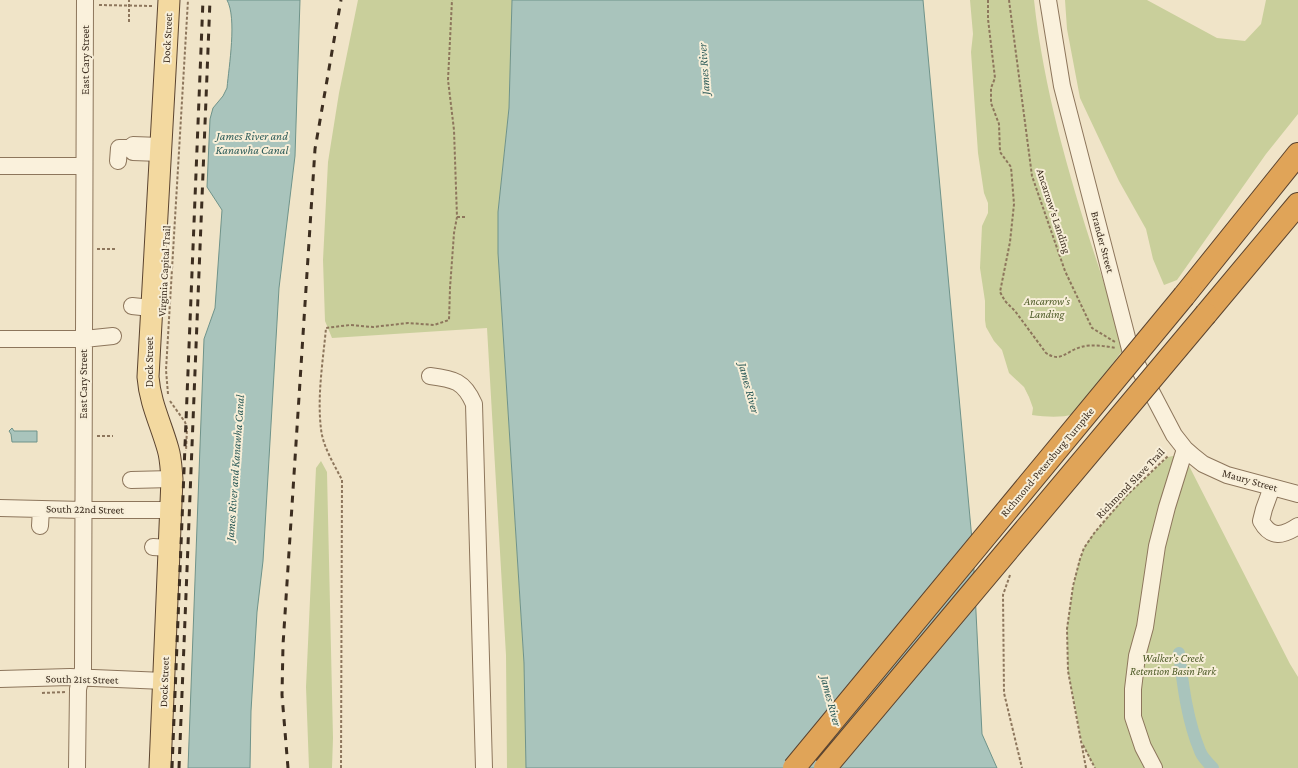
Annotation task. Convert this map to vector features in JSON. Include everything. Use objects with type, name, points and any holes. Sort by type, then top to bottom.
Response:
[{"type":"highway","name":"Richmond-Petersburg Turnpike","points":[[794,768],[1184,296],[1298,154]]},
{"type":"highway","points":[[825,768],[1298,204]]},
{"type":"highway","points":[[1244,269],[1298,213]]},
{"type":"main road","name":"Dock Street","points":[[160,768],[164,681],[161,547],[171,510],[172,479],[168,449],[149,393],[148,363],[141,307],[160,150],[163,3]]},
{"type":"street","name":"Brander Street","points":[[1048,0],[1062,86],[1131,353],[1170,428],[1182,446],[1203,464]]},
{"type":"street","name":"East Cary Street","points":[[77,768],[78,689],[82,669],[84,166],[91,2]]},
{"type":"street","points":[[118,161],[119,148],[130,148],[133,152],[160,150]]},
{"type":"street","points":[[0,166],[84,166]]},
{"type":"street","points":[[0,339],[84,339],[113,341]]},
{"type":"street","points":[[430,376],[449,378],[462,385],[469,393],[474,404],[484,768]]},
{"type":"street","points":[[1154,768],[1144,748],[1133,717],[1133,689],[1137,656],[1145,627],[1157,546],[1182,446]]},
{"type":"street","name":"Maury Street","points":[[1203,464],[1227,475],[1298,494]]},
{"type":"street","points":[[131,480],[172,479]]},
{"type":"street","points":[[1272,487],[1261,521],[1265,529],[1271,533],[1277,534],[1288,533],[1298,526]]},
{"type":"street","name":"South 22nd Street","points":[[0,508],[171,510]]},
{"type":"street","points":[[40,526],[41,509]]},
{"type":"street","name":"South 21st Street","points":[[0,679],[80,678],[164,681]]},
{"type":"path","points":[[129,0],[129,22]]},
{"type":"path","name":"Virginia Capital Trail","points":[[186,457],[187,428],[185,422],[170,402],[166,370],[188,0]]},
{"type":"path","points":[[341,768],[342,480],[326,447],[321,430],[321,392],[326,328],[350,325],[373,327],[408,323],[434,325],[449,320],[454,233],[457,217],[454,130],[448,80],[452,0]]},
{"type":"path","points":[[988,0],[988,18],[995,78],[990,88],[991,103],[999,124],[1000,152],[1011,167],[1014,204],[1010,242],[1000,292],[1005,301],[1015,311],[1046,353],[1052,357],[1059,358],[1082,346],[1106,346],[1131,353]]},
{"type":"path","name":"Ancarrow’s Landing","points":[[1009,0],[1032,176],[1065,271],[1092,328],[1131,353]]},
{"type":"path","points":[[91,2],[129,6],[163,3]]},
{"type":"path","points":[[457,217],[466,217]]},
{"type":"path","points":[[100,249],[116,249]]},
{"type":"path","points":[[98,436],[112,436]]},
{"type":"path","name":"Richmond Slave Trail","points":[[1086,768],[1068,671],[1067,629],[1073,586],[1080,559],[1084,548],[1095,532],[1126,496],[1182,446]]},
{"type":"path","points":[[1011,573],[1003,595],[1004,693],[1022,768]]},
{"type":"path","points":[[1082,743],[1095,768]]},
{"type":"green space","points":[[358,0],[512,0],[509,108],[498,212],[498,253],[524,663],[526,768],[507,768],[506,655],[487,328],[332,338],[325,321],[323,260],[328,162],[339,93]]},
{"type":"green space","name":"Ancarrow's Landing","points":[[970,0],[1034,0],[1048,89],[1070,176],[1125,347],[1075,414],[1054,417],[1032,415],[1033,408],[1024,387],[1009,373],[1002,350],[994,341],[986,327],[985,301],[980,268],[982,226],[988,213],[988,203],[984,193],[978,153],[971,52],[973,34]]},
{"type":"green space","points":[[1065,0],[1147,0],[1217,38],[1245,41],[1261,24],[1266,0],[1298,0],[1298,114],[1266,154],[1177,280],[1164,285],[1153,259],[1146,229],[1119,181],[1080,98],[1067,29]]},
{"type":"green space","name":"Walker's Creek Retention Basin Park","points":[[1183,454],[1298,677],[1298,768],[1095,768],[1082,743],[1068,671],[1067,629],[1073,586],[1079,562],[1084,548],[1090,538],[1126,496],[1168,457]]},
{"type":"green space","points":[[321,461],[327,472],[333,738],[332,768],[309,768],[306,687],[316,468]]},
{"type":"water","name":"James River and Kanawha Canal","points":[[227,0],[300,0],[295,156],[279,288],[263,561],[257,612],[251,711],[250,768],[188,768],[204,339],[215,308],[222,210],[207,187],[210,119],[213,108],[223,96],[227,88],[231,55],[232,18]]},
{"type":"water","name":"James River","points":[[512,0],[923,0],[973,551],[982,734],[997,768],[526,768],[524,663],[498,253],[498,212],[509,108]]},
{"type":"water","points":[[12,428],[14,431],[37,431],[37,442],[12,442],[9,431]]},
{"type":"waterway","points":[[1179,653],[1186,702],[1192,727],[1201,753],[1205,760],[1213,768]]},
{"type":"railway","points":[[172,768],[203,0]]},
{"type":"railway","points":[[179,768],[210,0]]},
{"type":"railway","points":[[288,768],[282,695],[283,645],[315,149],[341,0]]}]
